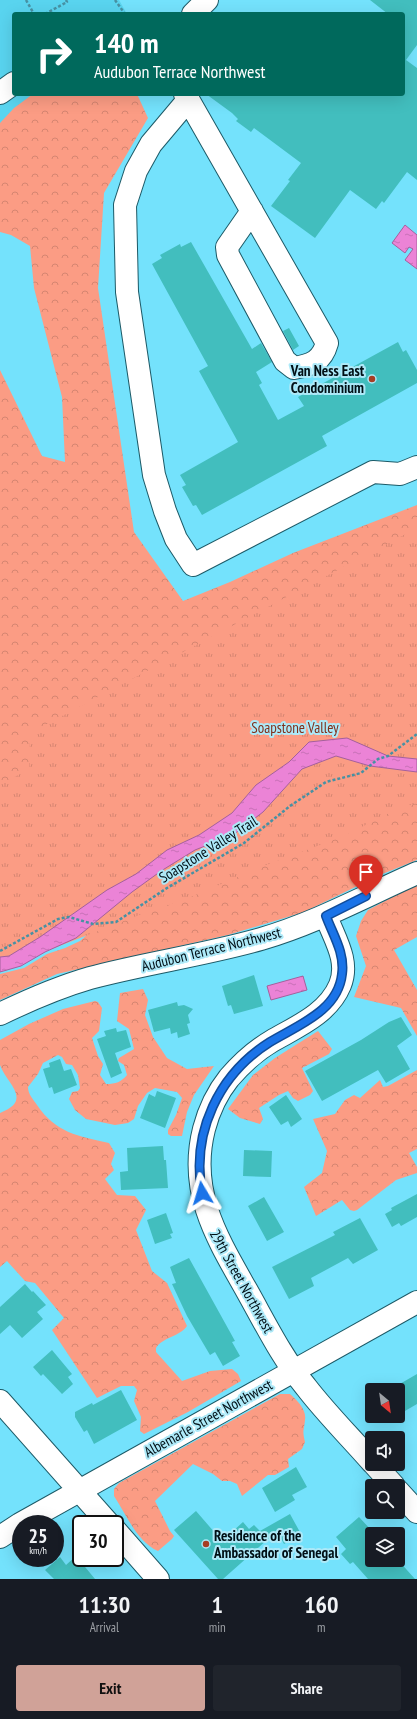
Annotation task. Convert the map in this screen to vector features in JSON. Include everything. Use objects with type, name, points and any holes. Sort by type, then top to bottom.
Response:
[{"type":"street","points":[[195,12],[207,0]]},
{"type":"street","points":[[0,93],[12,84]]},
{"type":"street","points":[[252,211],[226,247],[228,255],[285,361],[294,368],[310,365],[324,354],[327,343],[252,211],[186,97],[151,144],[136,171],[125,205],[127,292],[154,475],[164,512],[176,539],[193,565],[372,472],[400,474],[417,467]]},
{"type":"street","name":"Audubon Terrace Northwest","points":[[0,1014],[43,994],[89,978],[254,941],[284,932],[326,916],[417,873]]},
{"type":"street","name":"29th Street Northwest","points":[[326,916],[342,954],[343,972],[338,990],[324,1008],[302,1024],[258,1050],[243,1063],[228,1080],[211,1108],[202,1136],[199,1158],[202,1193],[212,1226],[221,1246],[280,1349],[294,1370],[306,1387],[365,1454]]},
{"type":"street","name":"Albemarle Street Northwest","points":[[0,1537],[80,1490],[417,1302]]},
{"type":"street","points":[[0,1401],[101,1515]]},
{"type":"street","points":[[380,1471],[388,1479]]},
{"type":"street","points":[[405,1499],[417,1512]]},
{"type":"street","points":[[124,1540],[158,1579]]},
{"type":"path","points":[[26,0],[33,12]]},
{"type":"path","points":[[115,0],[124,12]]},
{"type":"path","points":[[49,12],[68,1]]},
{"type":"path","name":"Soapstone Valley Trail","points":[[0,951],[58,919],[69,917],[93,924],[116,922],[167,888],[244,843],[290,806],[326,782],[361,773],[378,759],[388,756],[417,734]]},
{"type":"shaded area","points":[[0,0],[119,0],[126,12],[12,12],[12,96],[51,96],[0,131]]},
{"type":"green space","points":[[30,96],[138,96],[148,118],[104,193],[98,288],[134,532],[183,601],[230,582],[293,553],[417,505],[417,752],[0,957],[0,370],[42,456],[65,462],[62,397],[34,288],[30,246],[11,235],[0,232],[0,123],[14,108]]},
{"type":"green space","name":"Soapstone Valley","points":[[417,528],[417,803],[395,810],[344,836],[261,867],[193,896],[142,914],[0,969],[0,785],[29,769],[30,733]]},
{"type":"green space","points":[[417,776],[417,860],[380,875],[304,912],[228,935],[57,974],[0,1000],[0,974],[24,968],[47,954],[80,941],[117,908]]},
{"type":"green space","points":[[417,884],[417,937],[394,950],[417,990],[417,1036],[401,1008],[354,997],[366,966],[356,936],[361,921],[368,910]]},
{"type":"green space","points":[[143,989],[148,1000],[145,1015],[153,1037],[167,1058],[187,1069],[214,1066],[194,1095],[187,1112],[182,1136],[171,1136],[168,1134],[168,1130],[176,1115],[182,1098],[177,1092],[155,1088],[147,1093],[138,1106],[134,1119],[128,1123],[115,1125],[86,1119],[75,1110],[69,1099],[72,1092],[78,1091],[80,1088],[78,1075],[72,1065],[66,1064],[62,1057],[58,1055],[43,1063],[38,1074],[28,1087],[31,1096],[52,1122],[68,1132],[109,1143],[115,1153],[111,1164],[114,1170],[105,1179],[117,1195],[135,1196],[146,1210],[136,1230],[152,1271],[167,1283],[187,1326],[180,1333],[159,1344],[156,1348],[156,1352],[182,1381],[210,1371],[232,1369],[238,1374],[241,1381],[188,1412],[144,1434],[140,1431],[141,1417],[134,1401],[137,1390],[134,1386],[121,1386],[97,1398],[52,1330],[64,1318],[35,1283],[25,1281],[7,1261],[0,1267],[0,1113],[10,1108],[15,1103],[17,1097],[12,1085],[0,1065],[0,1040],[29,1024],[63,1009],[95,1001],[98,1002],[102,1008],[99,1031],[92,1038],[98,1056],[103,1064],[100,1075],[106,1084],[113,1084],[123,1079],[127,1075],[124,1065],[118,1061],[119,1058],[134,1049],[129,1029],[117,1021],[120,993]]},
{"type":"green space","points":[[318,1031],[332,1049],[329,1054],[302,1068],[313,1091],[310,1095],[298,1101],[293,1098],[288,1091],[279,1095],[259,1108],[263,1119],[260,1124],[240,1118],[228,1109],[253,1075],[275,1058]]},
{"type":"green space","points":[[417,1070],[417,1149],[409,1153],[417,1167],[417,1173],[396,1180],[357,1210],[350,1210],[342,1200],[316,1216],[304,1187],[322,1173],[327,1151],[313,1119],[335,1114],[345,1100],[354,1095],[360,1098],[380,1080],[383,1087],[388,1086]]},
{"type":"green space","points":[[280,1394],[290,1394],[296,1399],[305,1416],[303,1433],[305,1442],[302,1449],[288,1459],[289,1467],[275,1475],[268,1475],[242,1496],[237,1484],[230,1481],[222,1481],[213,1474],[193,1464],[155,1501],[174,1536],[158,1551],[144,1541],[133,1527],[114,1496],[114,1489],[119,1483]]},
{"type":"water","points":[[405,225],[417,235],[417,269],[405,260],[413,249],[409,247],[405,253],[392,243]]},
{"type":"water","points":[[347,738],[388,756],[417,759],[417,772],[370,766],[336,756],[302,769],[263,812],[233,835],[195,850],[161,871],[132,892],[76,938],[45,952],[21,966],[0,972],[0,957],[9,956],[40,937],[107,890],[136,874],[167,850],[199,835],[232,813],[256,785],[289,762],[309,742]]},
{"type":"water","points":[[303,976],[307,990],[271,1000],[267,986]]},
{"type":"building","points":[[370,0],[417,0],[417,45],[406,60],[417,68],[417,180],[407,172],[384,203],[382,201],[376,209],[350,190],[315,238],[271,206],[290,181],[288,180],[301,163],[254,128],[251,132],[236,121],[238,119],[232,113],[209,96],[405,96],[405,12],[385,12]]},
{"type":"building","name":"Van Ness East Condominium","points":[[191,242],[252,349],[261,343],[272,362],[256,372],[262,383],[259,385],[278,420],[304,406],[298,397],[398,342],[403,352],[406,350],[417,370],[417,383],[322,436],[327,446],[202,515],[196,505],[193,506],[182,487],[186,485],[180,475],[238,442],[199,371],[208,366],[152,264],[162,258],[160,255],[180,244],[181,247]]},
{"type":"building","points":[[289,328],[299,346],[293,350],[283,331]]},
{"type":"building","points":[[254,975],[263,1006],[234,1014],[231,1005],[228,1006],[222,986]]},
{"type":"building","points":[[177,1002],[178,1006],[184,1005],[193,1009],[188,1015],[190,1023],[187,1024],[190,1034],[178,1038],[177,1032],[171,1034],[170,1028],[154,1032],[148,1010]]},
{"type":"building","points":[[401,1017],[412,1035],[397,1046],[410,1069],[386,1083],[378,1070],[322,1101],[305,1071],[361,1040],[389,1022]]},
{"type":"building","points":[[116,1028],[117,1032],[126,1030],[131,1047],[115,1053],[122,1073],[111,1078],[97,1039],[106,1036],[104,1031]]},
{"type":"building","points":[[60,1059],[64,1071],[71,1069],[77,1085],[54,1094],[52,1087],[49,1088],[43,1069],[50,1067],[49,1063]]},
{"type":"building","points":[[157,1091],[176,1098],[165,1128],[140,1118],[149,1094],[155,1097]]},
{"type":"building","points":[[286,1095],[302,1119],[291,1127],[288,1121],[281,1125],[269,1107]]},
{"type":"building","points":[[163,1146],[164,1160],[166,1160],[168,1188],[121,1190],[120,1172],[128,1171],[127,1148]]},
{"type":"building","points":[[244,1150],[272,1151],[271,1177],[243,1176]]},
{"type":"building","points":[[417,1194],[417,1217],[401,1226],[399,1223],[392,1227],[385,1214],[392,1210],[391,1208]]},
{"type":"building","points":[[264,1197],[284,1232],[267,1241],[248,1206]]},
{"type":"building","points":[[166,1213],[173,1233],[170,1234],[172,1238],[155,1244],[147,1220]]},
{"type":"building","points":[[360,1218],[378,1250],[353,1264],[348,1258],[311,1278],[314,1286],[289,1299],[272,1267],[335,1235],[333,1232]]},
{"type":"building","points":[[189,1258],[235,1341],[232,1342],[240,1356],[223,1366],[215,1352],[210,1355],[187,1316],[172,1284],[176,1283],[170,1267]]},
{"type":"building","points":[[25,1284],[46,1305],[37,1312],[43,1319],[22,1338],[10,1325],[0,1334],[0,1307]]},
{"type":"building","points":[[52,1350],[72,1374],[68,1377],[73,1384],[62,1394],[43,1374],[41,1376],[33,1367]]},
{"type":"building","points":[[417,1374],[417,1404],[405,1411],[405,1383],[401,1383]]},
{"type":"building","points":[[121,1390],[137,1420],[94,1444],[87,1430],[84,1432],[75,1417],[75,1412],[92,1403],[93,1405]]},
{"type":"building","points":[[296,1467],[307,1487],[292,1495],[295,1500],[275,1512],[262,1488]]},
{"type":"building","name":"Residence of the Ambassador of Senegal","points":[[196,1511],[222,1541],[243,1522],[249,1529],[254,1525],[260,1531],[290,1514],[301,1534],[284,1544],[277,1531],[223,1579],[218,1579],[174,1530]]},
{"type":"building","points":[[359,1517],[368,1527],[365,1527],[365,1567],[404,1567],[415,1579],[368,1579],[353,1562],[350,1564],[341,1554],[346,1549],[336,1537]]},
{"type":"building","points":[[72,1560],[72,1567],[85,1567],[95,1579],[54,1579],[45,1570],[48,1567],[64,1567],[64,1562],[66,1565]]},
{"type":"place","name":"Van Ness East Condominium","points":[[372,379]]},
{"type":"place","name":"Residence of the Ambassador of Senegal","points":[[206,1544]]},
{"type":"route","points":[[202,1193],[199,1172],[200,1147],[205,1125],[213,1103],[228,1080],[252,1054],[271,1041],[302,1024],[329,1003],[338,990],[343,972],[343,966],[342,954],[326,916],[366,896]]}]
